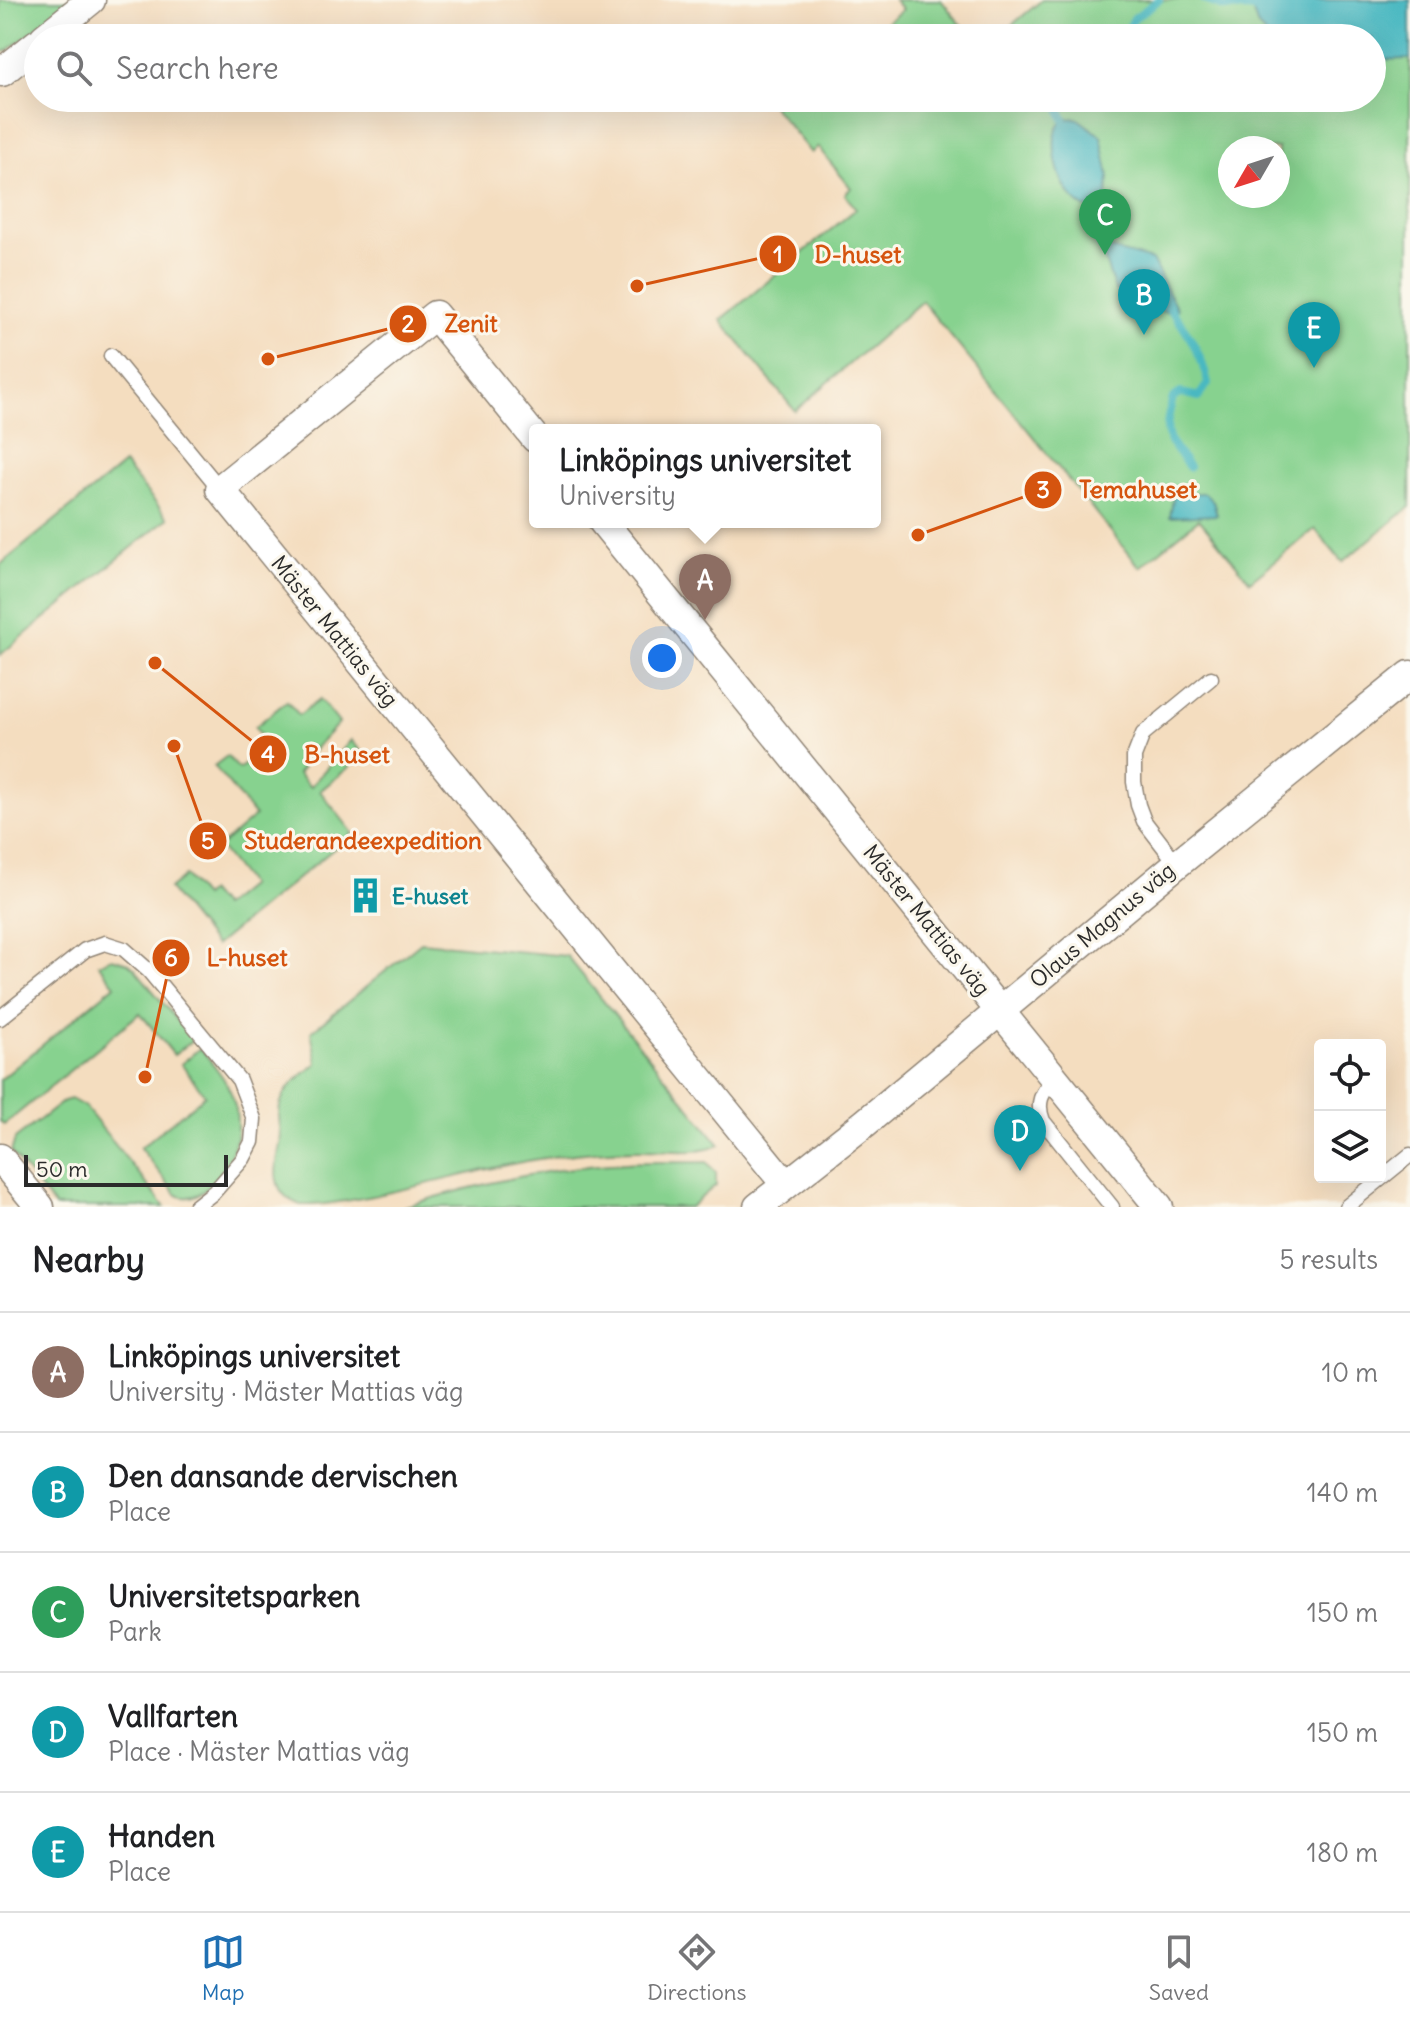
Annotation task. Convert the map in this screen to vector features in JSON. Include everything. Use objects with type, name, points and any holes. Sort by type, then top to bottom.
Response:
[{"type":"street","points":[[61,24],[91,0]]},
{"type":"street","points":[[0,70],[2,72],[24,54]]},
{"type":"street","points":[[220,489],[435,315],[529,431]]},
{"type":"street","name":"Mäster Mattias väg","points":[[220,489],[786,1185]]},
{"type":"street","name":"Mäster Mattias väg","points":[[608,528],[1159,1207]]},
{"type":"street","name":"Olaus Magnus väg","points":[[758,1207],[865,1123],[1410,675]]},
{"type":"street","points":[[0,1158],[40,1207]]},
{"type":"lane","points":[[111,356],[220,489]]},
{"type":"lane","points":[[1177,864],[1144,821],[1134,782],[1134,757],[1143,734],[1211,678]]},
{"type":"lane","points":[[0,1018],[85,950],[105,943],[124,949],[149,971],[239,1080],[254,1119],[252,1142],[243,1159],[214,1192],[195,1207]]},
{"type":"lane","points":[[1055,1079],[1040,1099],[1038,1109],[1043,1121],[1112,1207]]},
{"type":"lane","points":[[1346,1207],[1410,1155]]},
{"type":"green space","points":[[0,0],[68,0],[71,3],[43,24],[24,24],[24,38],[7,51],[0,52]]},
{"type":"green space","points":[[894,0],[941,0],[961,24],[884,24],[902,10]]},
{"type":"green space","points":[[1042,0],[1410,0],[1410,507],[1342,562],[1315,529],[1250,581],[1199,519],[1140,567],[922,301],[795,411],[721,320],[856,209],[845,194],[851,188],[818,147],[811,153],[777,112],[1386,112],[1386,24],[1013,24]]},
{"type":"green space","points":[[124,464],[168,518],[0,655],[0,565]]},
{"type":"green space","points":[[320,699],[339,723],[316,747],[298,774],[310,787],[351,740],[364,755],[320,791],[353,833],[215,946],[169,889],[185,876],[203,897],[209,892],[222,907],[249,885],[219,847],[255,816],[214,766],[227,756],[239,769],[268,745],[255,727],[287,701],[299,715]]},
{"type":"green space","points":[[421,942],[567,956],[720,1145],[690,1151],[636,1150],[569,1155],[520,1162],[344,1201],[301,1205],[291,1200],[279,1188],[276,1172],[281,1137],[280,1105],[297,1079],[317,1063],[311,1032]]},
{"type":"green space","points":[[112,958],[135,969],[193,1040],[174,1055],[140,1013],[4,1125],[0,1121],[0,1080],[115,985],[98,964]]},
{"type":"green space","points":[[200,1048],[230,1090],[236,1111],[237,1133],[230,1157],[219,1176],[203,1191],[186,1197],[177,1195],[140,1148],[205,1095],[181,1064]]},
{"type":"green space","points":[[71,1099],[85,1107],[165,1207],[55,1207],[11,1152],[15,1139],[64,1101]]},
{"type":"green space","points":[[636,1162],[707,1162],[716,1173],[716,1185],[690,1207],[403,1207],[486,1184],[569,1168]]},
{"type":"water","points":[[1254,0],[1410,0],[1410,59],[1386,60],[1386,24],[1257,24],[1251,7]]},
{"type":"water","points":[[1077,118],[1101,136],[1109,177],[1106,208],[1093,210],[1082,206],[1073,198],[1060,175],[1055,148],[1058,127],[1064,119]]},
{"type":"water","points":[[1100,246],[1152,260],[1177,309],[1174,313],[1144,308],[1115,290]]},
{"type":"water","points":[[1174,493],[1205,493],[1213,501],[1217,515],[1170,517]]},
{"type":"waterway","points":[[1131,24],[1134,18],[1159,0]]},
{"type":"waterway","points":[[1205,0],[1223,7],[1258,9]]},
{"type":"waterway","points":[[1061,112],[1067,128]]},
{"type":"waterway","points":[[1097,234],[1106,252]]},
{"type":"waterway","points":[[1167,306],[1192,342],[1208,383],[1199,397],[1181,393],[1173,398],[1170,411],[1168,436],[1189,467]]},
{"type":"place","name":"Universitetsparken","points":[[1105,255]]},
{"type":"place","name":"D-huset","points":[[637,286]]},
{"type":"place","name":"Den dansande dervischen","points":[[1144,335]]},
{"type":"place","name":"Zenit","points":[[268,359]]},
{"type":"place","name":"Handen","points":[[1314,368]]},
{"type":"place","name":"Temahuset","points":[[918,535]]},
{"type":"place","name":"Linköpings universitet","points":[[705,620]]},
{"type":"place","name":"B-huset","points":[[155,663]]},
{"type":"place","name":"Studerandeexpedition","points":[[174,746]]},
{"type":"place","name":"E-huset","points":[[366,896]]},
{"type":"place","name":"L-huset","points":[[145,1077]]},
{"type":"place","name":"Vallfarten","points":[[1020,1171]]}]
